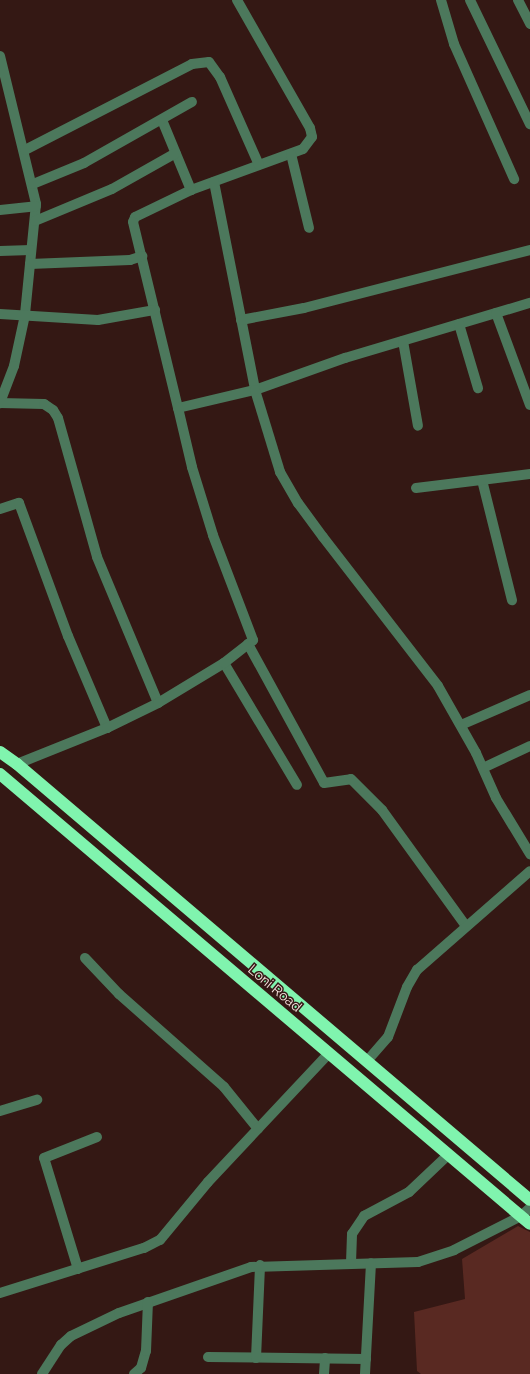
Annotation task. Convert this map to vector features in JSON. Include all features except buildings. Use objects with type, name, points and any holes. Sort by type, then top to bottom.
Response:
[{"type":"highway","name":"Loni Road","points":[[0,752],[17,764],[530,1200]]},
{"type":"highway","name":"Loni Road","points":[[0,774],[448,1155],[527,1216]]},
{"type":"street","points":[[17,764],[107,728],[158,704],[224,663],[253,640],[213,535],[192,467],[133,222],[135,217],[191,190],[291,154],[303,149],[309,144],[312,137],[310,128],[237,0]]},
{"type":"street","points":[[441,0],[454,44],[514,179]]},
{"type":"street","points":[[470,0],[530,124]]},
{"type":"street","points":[[518,0],[530,24]]},
{"type":"street","points":[[0,56],[25,150],[33,184],[36,206],[25,315],[14,366],[0,403],[44,404],[53,410],[58,418],[97,557],[158,704]]},
{"type":"street","points":[[25,150],[192,64],[209,62],[220,77],[259,165]]},
{"type":"street","points":[[33,184],[84,163],[192,102]]},
{"type":"street","points":[[162,120],[191,190]]},
{"type":"street","points":[[35,221],[112,188],[176,153]]},
{"type":"street","points":[[291,154],[309,228]]},
{"type":"street","points":[[214,182],[255,390],[280,472],[298,503],[438,686],[461,725],[483,768],[496,798],[530,854]]},
{"type":"street","points":[[0,210],[36,206]]},
{"type":"street","points":[[0,252],[32,250]]},
{"type":"street","points":[[241,320],[304,308],[530,250]]},
{"type":"street","points":[[30,264],[130,260],[142,256]]},
{"type":"street","points":[[178,408],[255,390],[403,341],[530,303]]},
{"type":"street","points":[[0,314],[98,320],[155,310]]},
{"type":"street","points":[[496,313],[530,405]]},
{"type":"street","points":[[459,324],[478,388]]},
{"type":"street","points":[[403,341],[418,426]]},
{"type":"street","points":[[416,488],[530,474]]},
{"type":"street","points":[[482,480],[512,600]]},
{"type":"street","points":[[0,509],[19,504],[68,636],[107,728]]},
{"type":"street","points":[[248,644],[324,783],[351,779],[382,810],[466,926]]},
{"type":"street","points":[[224,663],[297,785]]},
{"type":"street","points":[[461,725],[530,695]]},
{"type":"street","points":[[483,768],[530,746]]},
{"type":"street","points":[[367,1061],[388,1037],[407,987],[416,970],[530,871]]},
{"type":"street","points":[[85,958],[119,994],[224,1087],[258,1129]]},
{"type":"street","points":[[0,1293],[144,1248],[160,1240],[258,1129],[328,1053]]},
{"type":"street","points":[[0,1111],[37,1100]]},
{"type":"street","points":[[78,1269],[44,1158],[97,1137]]},
{"type":"street","points":[[351,1263],[352,1234],[364,1216],[409,1192],[448,1155]]},
{"type":"street","points":[[42,1374],[61,1345],[71,1336],[119,1312],[260,1265],[418,1262],[435,1258],[527,1216]]},
{"type":"street","points":[[365,1374],[370,1263]]},
{"type":"street","points":[[256,1358],[260,1265]]},
{"type":"street","points":[[134,1374],[141,1368],[146,1352],[148,1302]]},
{"type":"street","points":[[208,1357],[366,1359]]},
{"type":"street","points":[[324,1374],[325,1358]]},
{"type":"shaded area","points":[[518,1226],[530,1232],[530,1374],[421,1374],[417,1371],[414,1312],[465,1299],[462,1259]]}]
